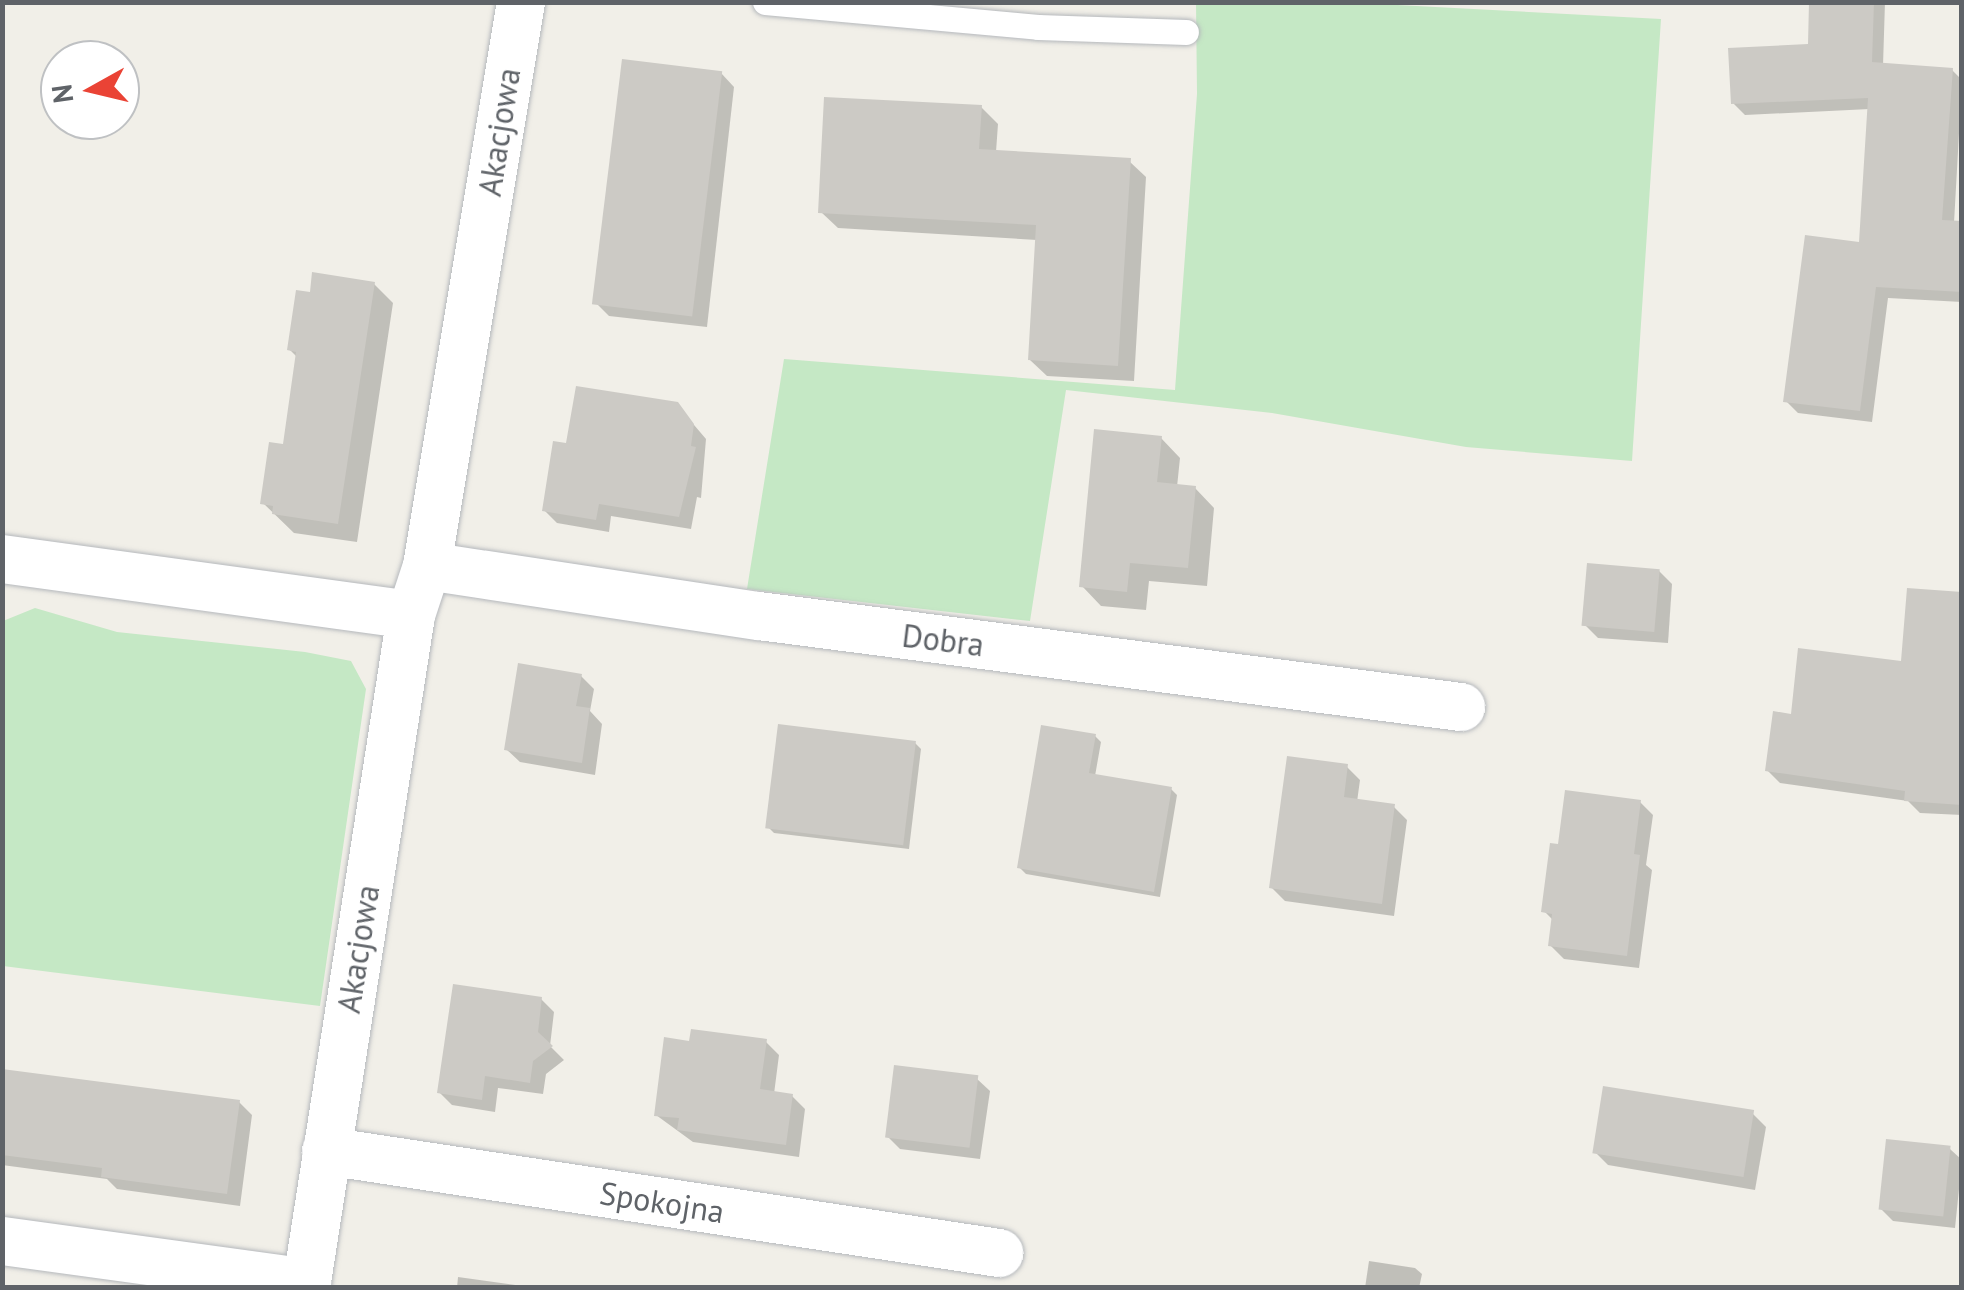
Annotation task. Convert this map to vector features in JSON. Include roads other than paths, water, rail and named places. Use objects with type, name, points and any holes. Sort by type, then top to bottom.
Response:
[{"type":"street","name":"Akacjowa","points":[[2,1241],[306,1285],[411,614],[427,566],[521,2]]},
{"type":"street","points":[[2,558],[411,614]]},
{"type":"street","name":"Dobra","points":[[427,566],[759,616],[1460,707]]},
{"type":"street","name":"Spokojna","points":[[326,1151],[999,1253]]},
{"type":"lane","points":[[765,2],[1038,26],[1186,32]]}]
